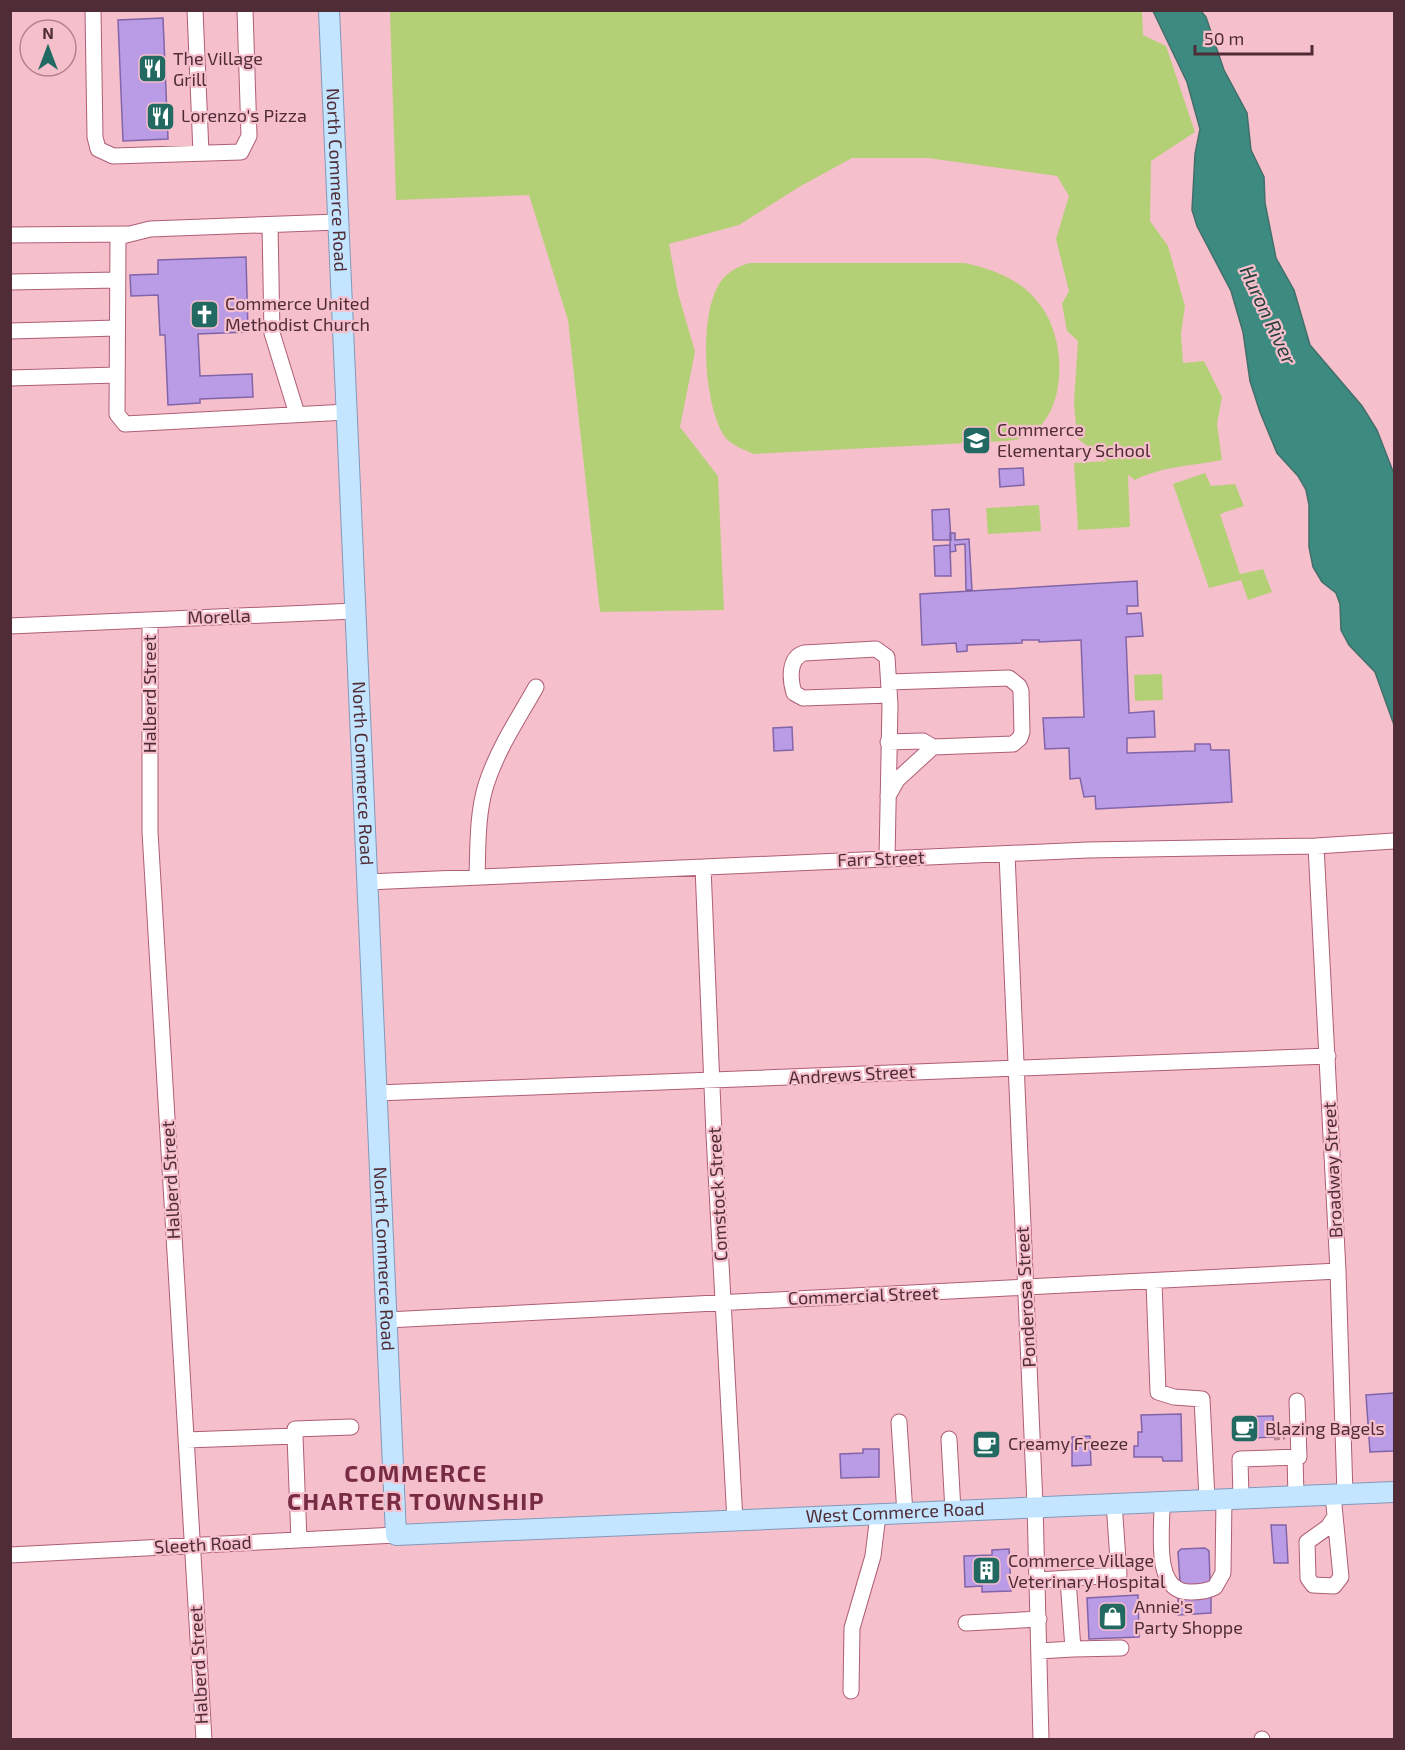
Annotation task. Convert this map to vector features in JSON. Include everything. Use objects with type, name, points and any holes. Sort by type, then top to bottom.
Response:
[{"type":"main road","name":"North Commerce Road","points":[[329,10],[396,1535]]},
{"type":"main road","name":"West Commerce Road","points":[[396,1535],[904,1514],[1035,1505],[1395,1492]]},
{"type":"street","points":[[93,10],[93,119],[98,149],[113,156],[241,152],[249,136],[245,10]]},
{"type":"street","points":[[195,10],[201,153]]},
{"type":"street","points":[[338,222],[150,229],[118,237],[117,414],[125,424],[347,412]]},
{"type":"street","points":[[270,225],[272,333],[297,414]]},
{"type":"street","points":[[10,235],[132,234]]},
{"type":"street","points":[[10,282],[118,280]]},
{"type":"street","points":[[10,331],[117,328]]},
{"type":"street","points":[[10,378],[117,375]]},
{"type":"street","name":"Morella","points":[[10,626],[355,611]]},
{"type":"street","name":"Halberd Street","points":[[150,620],[150,832],[204,1740]]},
{"type":"street","points":[[887,859],[888,742],[889,689],[887,657],[876,650],[804,653],[795,658],[792,664],[794,693],[803,698],[889,689],[1004,677],[1019,686],[1022,732],[1017,742],[1013,744],[933,747],[923,741],[888,742]]},
{"type":"street","points":[[477,877],[485,787],[503,743],[536,687]]},
{"type":"street","points":[[888,796],[897,780],[933,747]]},
{"type":"street","name":"Farr Street","points":[[367,882],[1007,854],[1316,846],[1395,841]]},
{"type":"street","name":"Broadway Street","points":[[1316,846],[1338,1270],[1339,1494],[1334,1518]]},
{"type":"street","name":"Ponderosa Street","points":[[1007,854],[1038,1580],[1041,1740]]},
{"type":"street","name":"Comstock Street","points":[[703,867],[735,1521]]},
{"type":"street","name":"Andrews Street","points":[[377,1093],[712,1082],[1016,1067],[1328,1056]]},
{"type":"street","name":"Commercial Street","points":[[387,1320],[723,1301],[1025,1289],[1338,1270]]},
{"type":"street","points":[[1154,1281],[1158,1392],[1174,1397],[1202,1399],[1224,1499],[1223,1573],[1215,1587],[1180,1592],[1163,1574],[1162,1501]]},
{"type":"street","points":[[1224,1499],[1240,1459],[1299,1456],[1297,1401]]},
{"type":"street","points":[[899,1422],[904,1514]]},
{"type":"street","points":[[299,1540],[295,1429],[351,1427]]},
{"type":"street","points":[[186,1440],[295,1436]]},
{"type":"street","points":[[949,1438],[953,1511]]},
{"type":"street","points":[[1295,1457],[1296,1496]]},
{"type":"street","points":[[1038,1580],[1119,1575],[1114,1502]]},
{"type":"street","points":[[851,1690],[852,1628],[873,1556],[878,1515]]},
{"type":"street","name":"Sleeth Road","points":[[10,1555],[396,1535]]},
{"type":"street","points":[[1068,1579],[1073,1649]]},
{"type":"street","points":[[966,1623],[1039,1618]]},
{"type":"street","points":[[1039,1651],[1121,1648]]},
{"type":"green space","points":[[390,11],[1142,11],[1143,35],[1166,46],[1195,132],[1151,161],[1150,221],[1168,246],[1185,306],[1181,334],[1183,363],[1204,361],[1222,397],[1217,424],[1222,460],[1167,469],[1135,480],[1128,475],[1130,527],[1078,530],[1074,463],[1107,461],[1077,438],[1074,402],[1078,341],[1067,331],[1062,304],[1069,291],[1056,239],[1069,196],[1057,176],[928,158],[852,158],[799,187],[739,225],[669,244],[678,293],[695,352],[680,427],[718,476],[724,610],[600,612],[568,320],[529,195],[396,200]]},
{"type":"green space","points":[[750,263],[965,263],[999,273],[1028,291],[1036,299],[1051,323],[1059,358],[1059,376],[1050,411],[1041,425],[1028,436],[1006,441],[754,454],[737,446],[726,438],[717,420],[708,382],[706,339],[712,301],[718,286],[731,271]]},
{"type":"green space","points":[[1205,473],[1211,486],[1235,484],[1244,506],[1220,514],[1240,574],[1263,569],[1272,592],[1248,600],[1241,580],[1209,588],[1173,484]]},
{"type":"green space","points":[[1039,505],[1041,531],[988,534],[986,508]]},
{"type":"green space","points":[[1162,674],[1163,700],[1135,701],[1134,675]]},
{"type":"water","name":"Huron River","points":[[1153,11],[1201,11],[1206,17],[1224,70],[1247,113],[1251,150],[1264,177],[1265,203],[1276,258],[1294,290],[1310,345],[1362,406],[1377,430],[1394,474],[1394,725],[1375,672],[1349,645],[1341,630],[1340,604],[1336,593],[1322,582],[1313,567],[1309,547],[1309,505],[1306,490],[1298,476],[1277,453],[1260,412],[1250,381],[1243,332],[1231,291],[1197,226],[1192,210],[1195,154],[1200,129],[1187,82]]},
{"type":"building","points":[[163,18],[168,139],[123,141],[118,20]]},
{"type":"building","name":"Commerce United Methodist Church","points":[[246,257],[248,332],[198,334],[200,376],[252,374],[253,397],[200,399],[200,403],[168,405],[165,335],[160,335],[158,295],[131,296],[130,275],[158,274],[158,260]]},
{"type":"building","points":[[1023,468],[1024,485],[1000,487],[999,469]]},
{"type":"building","points":[[949,509],[951,540],[933,540],[932,510]]},
{"type":"building","points":[[950,533],[955,533],[955,540],[969,539],[972,590],[966,590],[965,544],[955,545],[956,551],[950,552]]},
{"type":"building","points":[[950,545],[951,576],[935,576],[934,546]]},
{"type":"building","points":[[1137,581],[1138,606],[1127,606],[1127,614],[1141,613],[1143,636],[1126,637],[1129,713],[1154,711],[1155,737],[1127,738],[1127,753],[1195,751],[1195,744],[1210,744],[1211,750],[1229,750],[1232,802],[1096,809],[1095,796],[1084,797],[1080,778],[1070,779],[1069,748],[1045,749],[1043,718],[1084,717],[1081,640],[1039,642],[1039,640],[1022,640],[1022,643],[967,645],[967,651],[957,652],[956,643],[922,645],[920,594]]},
{"type":"building","points":[[792,727],[793,750],[774,751],[773,728]]},
{"type":"building","points":[[1394,1393],[1394,1451],[1370,1452],[1366,1395]]},
{"type":"building","points":[[1181,1414],[1182,1461],[1163,1461],[1162,1457],[1134,1457],[1134,1446],[1138,1446],[1138,1432],[1142,1432],[1141,1415]]},
{"type":"building","points":[[1273,1416],[1274,1437],[1236,1439],[1235,1417]]},
{"type":"building","name":"Creamy Freeze","points":[[997,1436],[997,1452],[977,1453],[977,1437]]},
{"type":"building","points":[[1090,1436],[1091,1465],[1072,1466],[1072,1437]]},
{"type":"building","points":[[863,1449],[879,1449],[879,1477],[841,1478],[840,1454],[863,1453]]},
{"type":"building","points":[[1271,1525],[1286,1525],[1288,1563],[1274,1563]]},
{"type":"building","points":[[1205,1548],[1209,1551],[1210,1581],[1207,1584],[1182,1585],[1178,1552],[1181,1549]]},
{"type":"building","name":"Commerce Village Veterinary Hospital","points":[[1009,1549],[1011,1591],[982,1592],[982,1586],[965,1587],[964,1556],[992,1555],[992,1550]]},
{"type":"building","name":"Annie's Party Shoppe","points":[[1138,1595],[1139,1637],[1089,1639],[1087,1598]]},
{"type":"building","points":[[1211,1595],[1211,1613],[1178,1615],[1178,1597]]},
{"type":"place","name":"The Village Grill","points":[[152,69]]},
{"type":"place","name":"Lorenzo's Pizza","points":[[160,116]]},
{"type":"place","name":"Commerce United Methodist Church","points":[[204,314]]},
{"type":"place","name":"Commerce Elementary School","points":[[976,440]]},
{"type":"place","name":"Blazing Bagels","points":[[1244,1429]]},
{"type":"place","name":"Creamy Freeze","points":[[987,1444]]},
{"type":"place","name":"Commerce Village Veterinary Hospital","points":[[987,1571]]},
{"type":"place","name":"Annie's Party Shoppe","points":[[1113,1617]]},
{"type":"district","name":"COMMERCE CHARTER TOWNSHIP","points":[[416,1488]]}]
